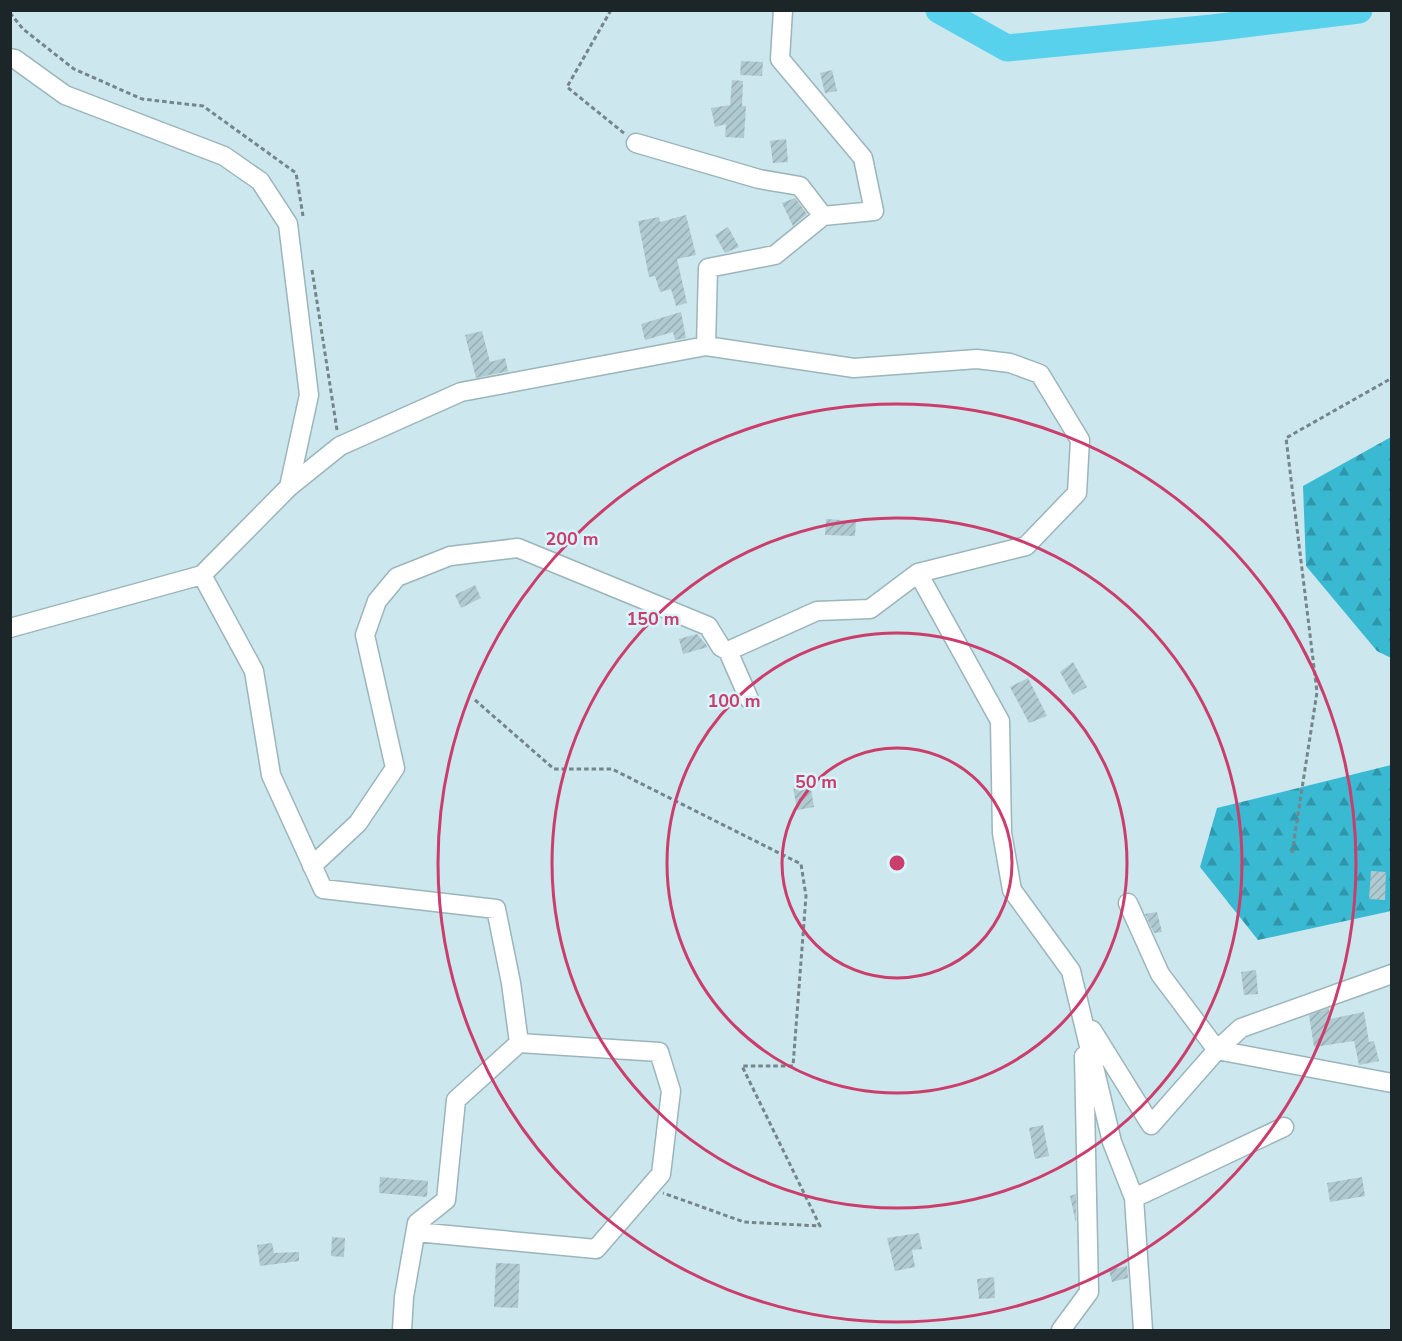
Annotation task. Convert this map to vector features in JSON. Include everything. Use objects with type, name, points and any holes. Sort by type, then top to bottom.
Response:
[{"type":"street","points":[[706,346],[708,268],[775,255],[823,216],[874,211],[863,158],[780,59],[783,10]]},
{"type":"street","points":[[10,58],[15,59],[65,94],[224,156],[260,182],[288,224],[309,395],[289,487]]},
{"type":"street","points":[[636,143],[759,179],[800,186],[823,216]]},
{"type":"street","points":[[10,628],[202,575],[289,487],[340,446],[461,392],[706,346],[854,368],[976,359],[1010,363],[1040,374],[1080,440],[1077,493],[1026,546],[918,573],[870,609],[817,611],[728,651]]},
{"type":"street","points":[[312,866],[358,823],[395,768],[365,635],[377,601],[397,577],[450,556],[518,548],[708,626],[721,647],[728,651],[748,699]]},
{"type":"street","points":[[918,573],[1000,722],[1002,833],[1012,891],[1071,971],[1112,1142],[1134,1198],[1143,1330]]},
{"type":"street","points":[[202,575],[254,671],[271,775],[323,889],[496,909],[511,983],[519,1043]]},
{"type":"street","points":[[1128,903],[1160,974],[1217,1050],[1392,1083]]},
{"type":"street","points":[[1083,1017],[1151,1125],[1217,1050],[1240,1028],[1392,974]]},
{"type":"street","points":[[1061,1330],[1089,1292],[1083,1017]]},
{"type":"street","points":[[402,1330],[404,1297],[417,1223],[446,1200],[456,1100],[519,1043],[659,1052],[671,1091],[661,1174],[596,1249],[416,1232]]},
{"type":"street","points":[[1134,1198],[1284,1127]]},
{"type":"path","points":[[611,10],[567,87],[636,143]]},
{"type":"path","points":[[10,13],[23,29],[74,69],[142,99],[202,106],[212,113],[296,173],[304,219]]},
{"type":"path","points":[[311,264],[340,446]]},
{"type":"path","points":[[1292,853],[1317,692],[1286,438],[1392,378]]},
{"type":"path","points":[[475,700],[554,769],[612,769],[801,864],[806,896],[793,1066],[742,1066],[820,1226],[744,1222],[649,1188]]},
{"type":"green space","points":[[1391,437],[1391,658],[1377,651],[1306,566],[1303,486]]},
{"type":"green space","points":[[1391,765],[1391,911],[1258,940],[1200,867],[1217,808]]},
{"type":"building","points":[[741,61],[763,62],[762,76],[740,75]]},
{"type":"building","points":[[832,70],[837,91],[825,93],[820,73]]},
{"type":"building","points":[[732,80],[743,81],[742,106],[746,106],[744,138],[725,137],[726,124],[715,127],[711,108],[730,105]]},
{"type":"building","points":[[786,139],[788,162],[773,163],[770,141]]},
{"type":"building","points":[[795,198],[807,214],[793,226],[782,203]]},
{"type":"building","points":[[686,215],[696,255],[677,259],[687,303],[676,306],[671,289],[660,292],[655,276],[649,277],[638,221],[659,217],[660,222]]},
{"type":"building","points":[[728,227],[739,247],[725,253],[715,235]]},
{"type":"building","points":[[681,312],[686,338],[675,340],[673,332],[645,340],[641,324]]},
{"type":"building","points":[[482,331],[490,362],[505,358],[508,371],[476,378],[465,335]]},
{"type":"building","points":[[826,519],[856,521],[855,536],[825,535]]},
{"type":"building","points":[[475,585],[481,598],[461,608],[455,595]]},
{"type":"building","points":[[697,634],[708,647],[683,654],[679,639]]},
{"type":"building","points":[[1073,662],[1087,687],[1073,695],[1060,672]]},
{"type":"building","points":[[1028,678],[1047,716],[1029,723],[1010,687]]},
{"type":"building","points":[[810,783],[814,807],[797,810],[793,786]]},
{"type":"building","points":[[1371,871],[1386,872],[1385,900],[1369,899]]},
{"type":"building","points":[[1157,912],[1162,932],[1154,933],[1145,914]]},
{"type":"building","points":[[1256,970],[1258,994],[1244,995],[1241,972]]},
{"type":"building","points":[[1329,1008],[1330,1019],[1364,1012],[1369,1042],[1374,1041],[1379,1061],[1359,1065],[1354,1041],[1314,1047],[1309,1015]]},
{"type":"building","points":[[1043,1125],[1049,1156],[1035,1159],[1029,1128]]},
{"type":"building","points":[[380,1177],[428,1181],[427,1197],[379,1193]]},
{"type":"building","points":[[1362,1177],[1365,1196],[1330,1202],[1327,1183]]},
{"type":"building","points":[[1076,1194],[1076,1223],[1070,1196]]},
{"type":"building","points":[[919,1233],[922,1249],[912,1250],[915,1267],[895,1271],[887,1238]]},
{"type":"building","points":[[332,1237],[345,1238],[344,1257],[331,1256]]},
{"type":"building","points":[[272,1243],[274,1253],[299,1252],[299,1261],[260,1266],[257,1245]]},
{"type":"building","points":[[496,1263],[520,1264],[518,1308],[494,1307]]},
{"type":"building","points":[[1127,1266],[1128,1278],[1112,1282],[1109,1270]]},
{"type":"building","points":[[994,1277],[995,1298],[979,1299],[977,1279]]},
{"type":"waterway","points":[[939,10],[1007,48],[1212,28],[1359,10]]}]
